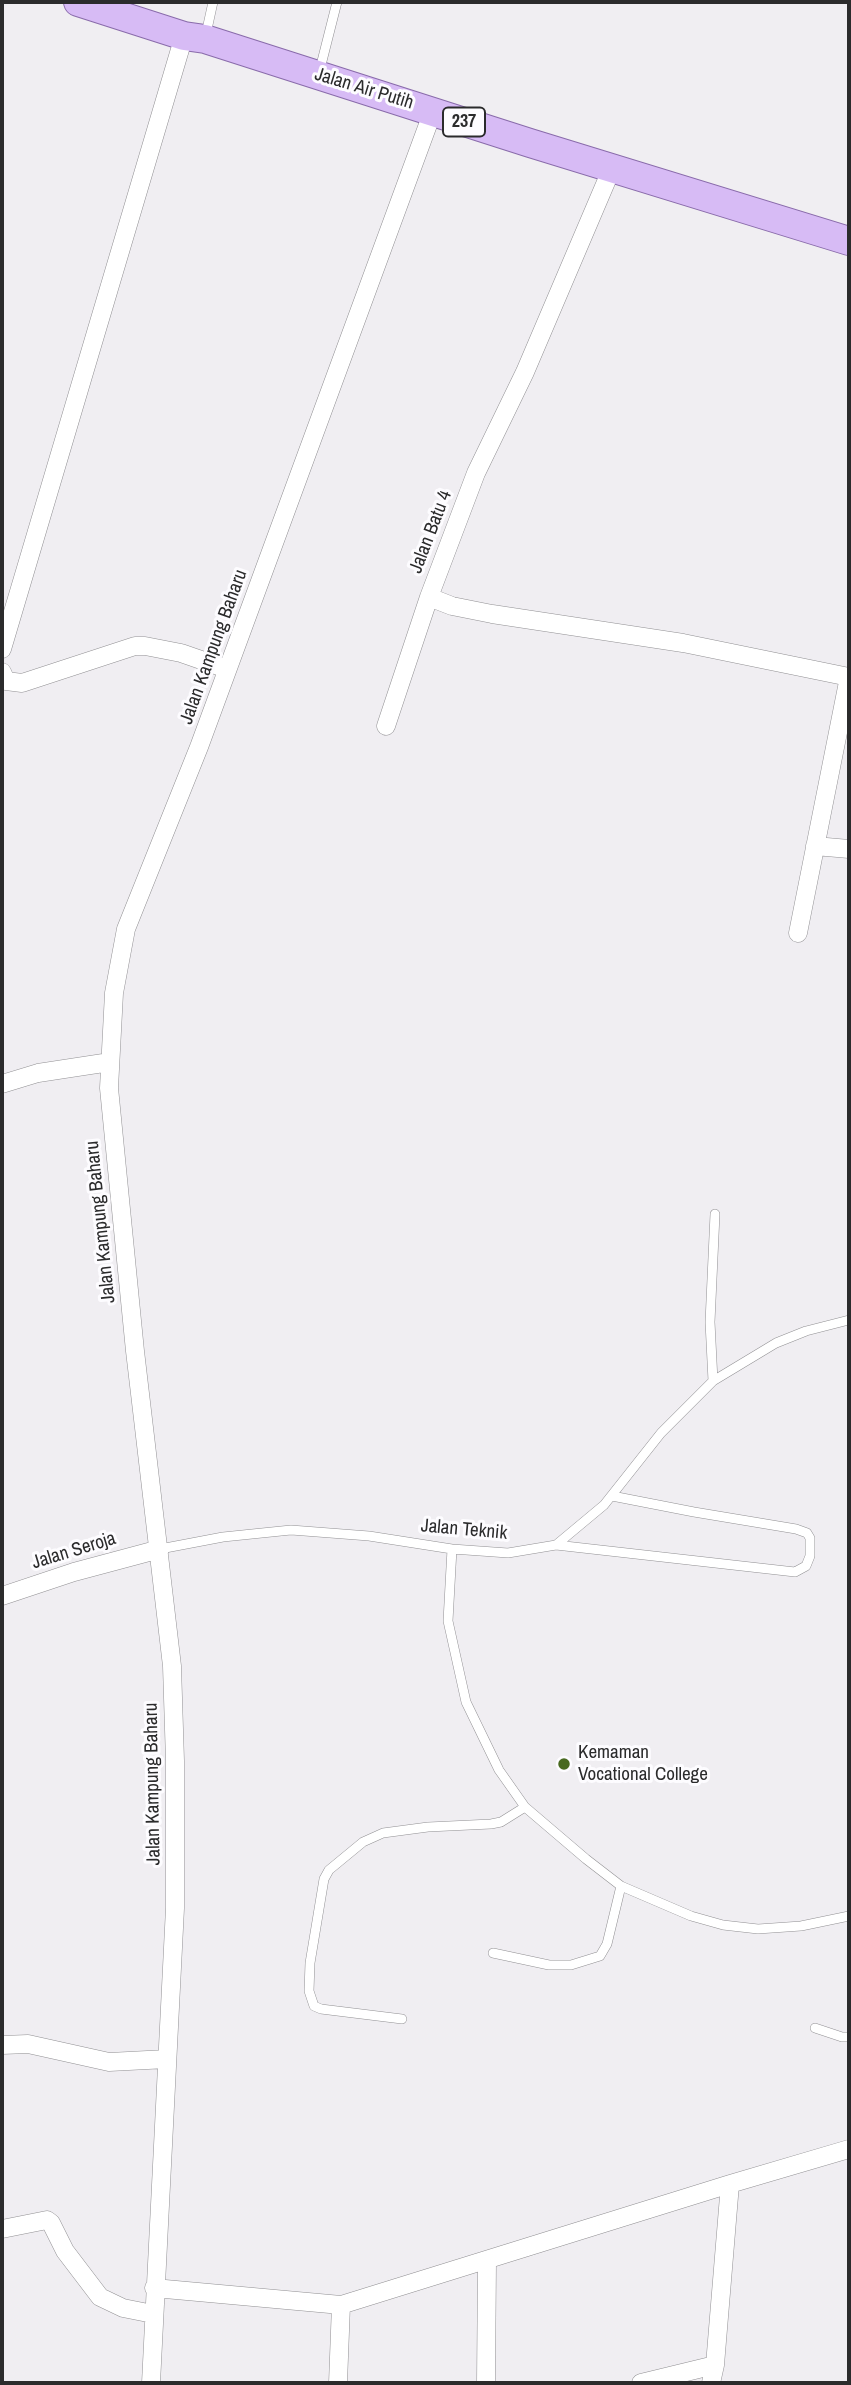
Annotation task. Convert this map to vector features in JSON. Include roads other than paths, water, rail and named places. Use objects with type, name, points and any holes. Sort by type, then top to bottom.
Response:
[{"type":"main road","name":"Jalan Air Putih","points":[[78,2],[849,241]]},
{"type":"street","points":[[2,649],[194,37]]},
{"type":"street","name":"Jalan Kampung Baharu","points":[[151,2383],[175,1908],[175,1761],[172,1666],[109,1088],[114,993],[126,929],[177,804],[433,110]]},
{"type":"street","name":"Jalan Batu 4","points":[[612,168],[525,372],[476,473],[429,597],[452,606],[492,614],[683,643],[849,677]]},
{"type":"street","points":[[386,726],[429,597]]},
{"type":"street","points":[[2,673],[6,681],[22,683],[135,646],[157,647],[181,653],[227,669]]},
{"type":"street","points":[[798,933],[849,677]]},
{"type":"street","points":[[815,846],[849,849]]},
{"type":"street","points":[[2,1084],[38,1073],[110,1062]]},
{"type":"street","name":"Jalan Seroja","points":[[2,1596],[74,1572],[160,1549]]},
{"type":"street","points":[[2,2045],[28,2044],[109,2062],[167,2059]]},
{"type":"street","points":[[154,2288],[341,2305],[849,2149]]},
{"type":"street","points":[[711,2383],[715,2365],[730,2184]]},
{"type":"street","points":[[2,2229],[47,2220],[65,2251],[100,2297],[122,2308],[153,2314]]},
{"type":"street","points":[[486,2383],[487,2261]]},
{"type":"street","points":[[338,2383],[341,2305]]},
{"type":"street","points":[[641,2383],[715,2365]]},
{"type":"lane","points":[[194,37],[213,2]]},
{"type":"lane","points":[[319,75],[337,2]]},
{"type":"lane","points":[[713,1381],[710,1322],[715,1214]]},
{"type":"lane","points":[[556,1545],[612,1496],[661,1433],[713,1381],[776,1343],[806,1331],[849,1320]]},
{"type":"lane","name":"Jalan Teknik","points":[[160,1549],[223,1537],[291,1530],[369,1536],[452,1549],[509,1553],[556,1545],[795,1572],[806,1566],[810,1556],[810,1538],[807,1533],[796,1529],[612,1496]]},
{"type":"lane","points":[[452,1549],[448,1620],[466,1702],[499,1770],[525,1807],[621,1886],[691,1916],[723,1925],[758,1930],[801,1926],[849,1916]]},
{"type":"lane","points":[[402,2019],[314,2006],[309,1991],[310,1963],[324,1879],[329,1870],[363,1842],[383,1833],[428,1827],[491,1824],[500,1822],[525,1807]]},
{"type":"lane","points":[[493,1952],[549,1965],[571,1965],[600,1956],[607,1944],[621,1886]]},
{"type":"lane","points":[[816,2028],[849,2037]]},
{"type":"place","name":"Kemaman Vocational College","points":[[564,1764]]}]
